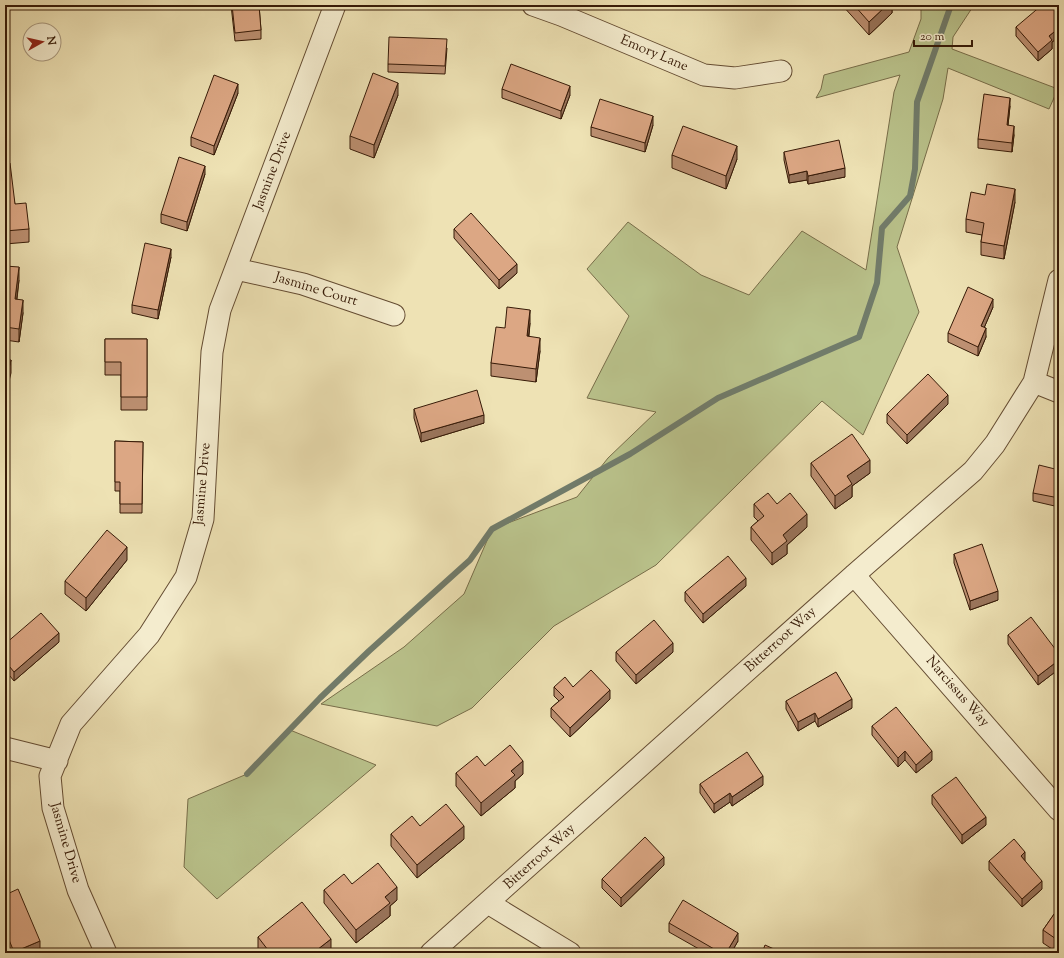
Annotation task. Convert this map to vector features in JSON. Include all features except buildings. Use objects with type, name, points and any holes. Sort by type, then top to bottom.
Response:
[{"type":"street","name":"Jasmine Drive","points":[[106,953],[78,890],[53,808],[50,776],[70,724],[149,635],[186,578],[203,518],[212,352],[220,310],[335,5]]},
{"type":"street","name":"Emory Lane","points":[[533,5],[704,75],[735,78],[781,72]]},
{"type":"street","name":"Jasmine Court","points":[[236,269],[303,284],[394,315]]},
{"type":"street","name":"Bitterroot Way","points":[[431,953],[854,575],[973,471],[995,444],[1034,382],[1059,280]]},
{"type":"street","points":[[1034,382],[1059,392]]},
{"type":"street","name":"Narcissus Way","points":[[854,575],[1059,810]]},
{"type":"street","points":[[5,748],[57,761]]},
{"type":"street","points":[[488,903],[570,953]]},
{"type":"green space","points":[[921,5],[974,5],[953,37],[952,49],[1058,89],[1049,109],[948,68],[943,99],[897,247],[919,312],[863,435],[822,401],[656,565],[554,626],[472,708],[437,726],[321,704],[404,647],[464,594],[492,529],[577,497],[608,458],[656,412],[587,398],[629,316],[587,269],[628,222],[701,275],[749,295],[802,231],[866,270],[894,92],[900,75],[816,98],[821,89],[824,75],[909,52],[921,19]]},
{"type":"green space","points":[[290,730],[376,765],[217,899],[184,867],[188,799],[247,774]]},
{"type":"waterway","points":[[247,774],[320,698],[369,651],[470,560],[492,529],[630,454],[718,398],[859,337],[877,283],[882,228],[910,196],[915,169],[917,102],[951,5]]}]
